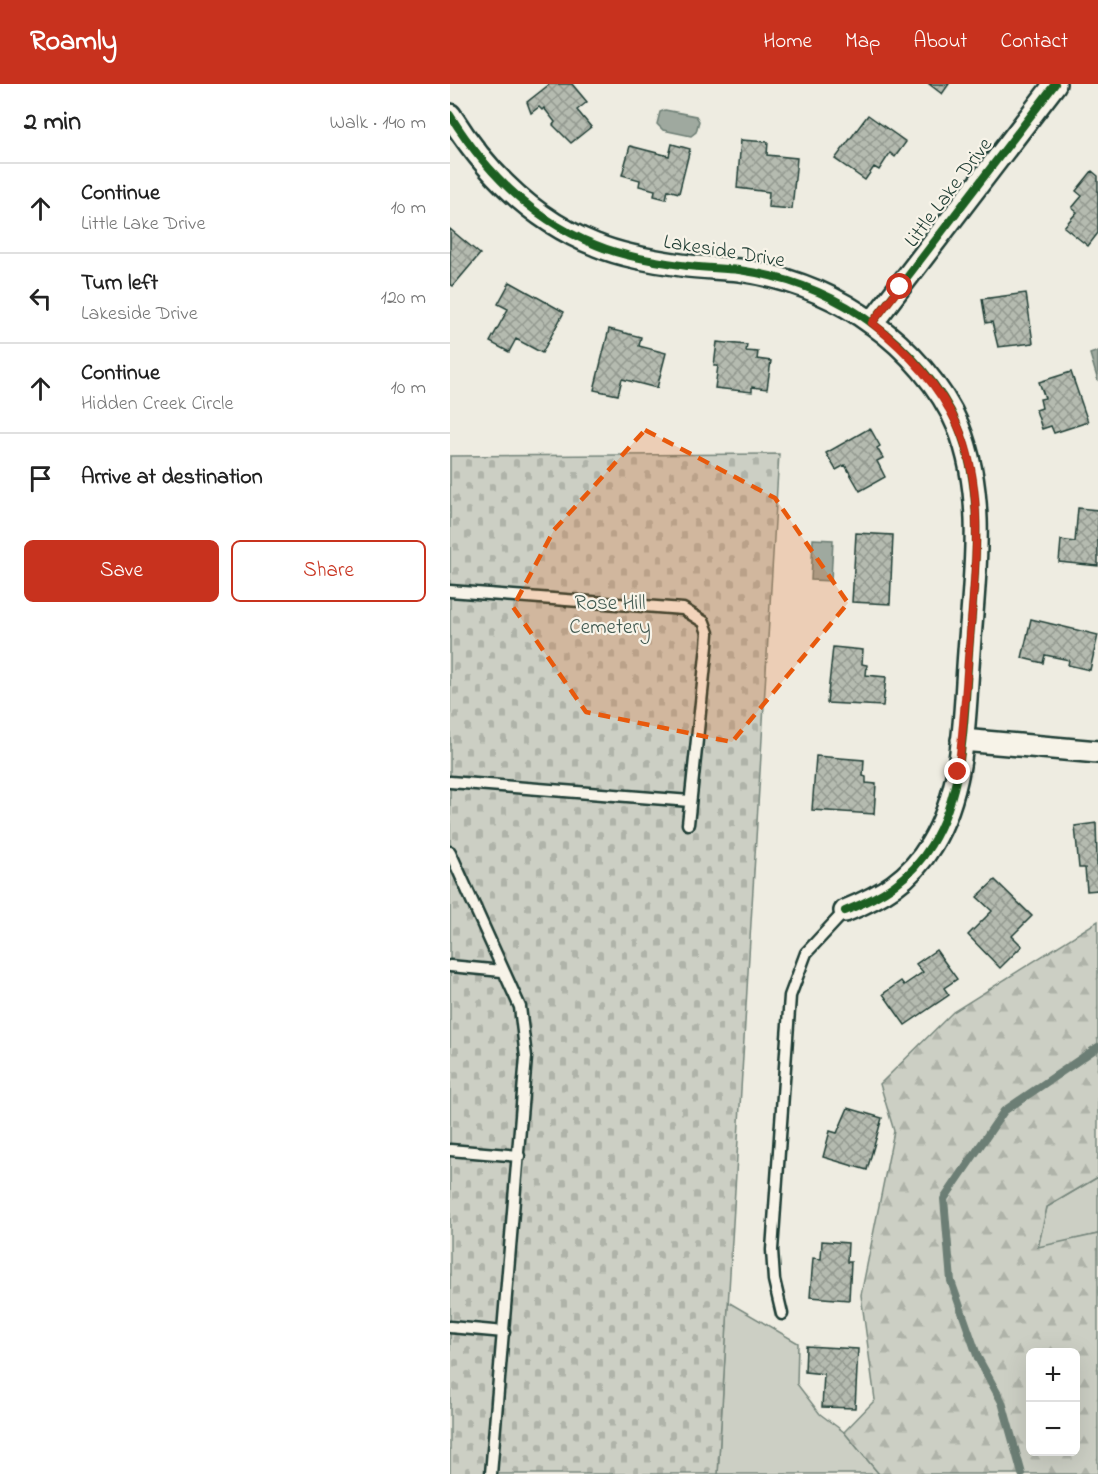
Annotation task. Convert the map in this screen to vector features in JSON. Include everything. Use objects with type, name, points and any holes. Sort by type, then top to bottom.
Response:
[{"type":"street","name":"Little Lake Drive","points":[[872,323],[1055,84]]},
{"type":"street","name":"Lakeside Drive","points":[[450,115],[481,159],[505,186],[533,209],[579,237],[612,250],[683,266],[774,276],[818,292],[872,323],[915,363],[942,398],[957,424],[971,478],[976,515],[976,552],[962,740],[948,808],[922,858],[896,886],[880,896],[845,911]]},
{"type":"street","points":[[962,740],[1098,752]]},
{"type":"lane","points":[[450,591],[683,609],[704,622],[708,633],[707,646],[688,824]]},
{"type":"lane","points":[[450,782],[690,801]]},
{"type":"lane","points":[[450,852],[520,1007],[525,1035],[526,1076],[491,1474]]},
{"type":"lane","points":[[782,1314],[774,1280],[772,1250],[790,996],[806,952],[845,911]]},
{"type":"lane","points":[[450,966],[502,971]]},
{"type":"lane","points":[[450,1150],[519,1156]]},
{"type":"lane","points":[[450,1327],[504,1332]]},
{"type":"highlighted area","points":[[645,430],[775,498],[848,603],[732,742],[586,712],[513,607],[554,530]]},
{"type":"green space","name":"Rose Hill Cemetery","points":[[779,454],[718,1474],[450,1474],[450,456]]},
{"type":"green space","points":[[1098,921],[1098,1177],[1047,1207],[1038,1247],[1098,1234],[1098,1474],[879,1474],[844,1432],[875,1400],[861,1295],[894,1131],[880,1084],[953,1012]]},
{"type":"green space","points":[[1098,1177],[1098,1234],[1038,1248],[1047,1207]]},
{"type":"green space","points":[[728,1302],[798,1343],[797,1384],[820,1414],[844,1432],[879,1474],[718,1474]]},
{"type":"shaded area","points":[[665,110],[696,116],[699,121],[696,132],[691,136],[663,130],[657,124],[660,112]]},
{"type":"shaded area","points":[[1098,351],[1098,381],[1090,354]]},
{"type":"shaded area","points":[[813,539],[833,540],[831,581],[811,580]]},
{"type":"building","points":[[550,84],[572,84],[587,102],[577,110],[591,127],[571,143],[553,125],[555,122],[544,108],[542,110],[539,107],[531,113],[527,102]]},
{"type":"building","points":[[929,84],[949,84],[942,94]]},
{"type":"building","points":[[868,115],[906,142],[895,157],[890,153],[879,170],[874,167],[865,180],[835,159]]},
{"type":"building","points":[[741,140],[768,142],[767,155],[797,158],[792,209],[768,207],[769,192],[737,188]]},
{"type":"building","points":[[672,144],[690,149],[679,193],[668,190],[666,199],[654,196],[655,190],[639,186],[640,180],[622,175],[630,146],[669,156]]},
{"type":"building","points":[[1092,171],[1098,176],[1098,233],[1088,246],[1064,227],[1077,212],[1072,208],[1082,196],[1076,191]]},
{"type":"building","points":[[450,229],[480,254],[453,286],[450,284]]},
{"type":"building","points":[[510,282],[564,312],[542,353],[516,339],[509,352],[490,342],[508,309],[498,304]]},
{"type":"building","points":[[1026,293],[1033,343],[998,347],[992,322],[986,323],[982,299]]},
{"type":"building","points":[[609,329],[641,337],[639,346],[666,353],[657,388],[622,379],[618,395],[594,390]]},
{"type":"building","points":[[717,342],[747,345],[746,351],[758,352],[757,359],[771,361],[767,389],[752,387],[752,392],[715,388],[718,366],[714,366]]},
{"type":"building","points":[[1071,372],[1088,422],[1054,433],[1051,426],[1042,429],[1036,410],[1042,408],[1040,399],[1045,398],[1039,382]]},
{"type":"building","points":[[870,428],[880,446],[877,448],[883,458],[877,461],[885,477],[860,491],[845,465],[836,470],[826,453]]},
{"type":"building","points":[[1078,508],[1098,510],[1098,566],[1059,562],[1061,540],[1075,542]]},
{"type":"building","points":[[856,533],[893,535],[890,604],[852,602]]},
{"type":"building","points":[[1031,619],[1098,635],[1090,670],[1068,665],[1069,660],[1045,655],[1043,663],[1022,658]]},
{"type":"building","points":[[833,647],[863,650],[862,664],[867,665],[866,675],[886,677],[883,706],[827,703]]},
{"type":"building","points":[[816,756],[864,760],[863,776],[866,777],[866,783],[876,784],[874,814],[812,810]]},
{"type":"building","points":[[1096,823],[1098,890],[1087,891],[1085,868],[1079,868],[1075,826]]},
{"type":"building","points":[[995,880],[1032,916],[1012,936],[1022,946],[1000,968],[968,935],[992,911],[977,897]]},
{"type":"building","points":[[936,950],[957,979],[944,988],[949,995],[905,1025],[883,994],[901,981],[904,985],[923,972],[916,964]]},
{"type":"building","points":[[848,1108],[882,1118],[867,1170],[823,1157],[830,1131],[837,1133]]},
{"type":"building","points":[[822,1241],[848,1243],[847,1262],[851,1262],[849,1300],[810,1297],[813,1258],[821,1259]]},
{"type":"building","points":[[806,1346],[858,1349],[855,1408],[822,1407],[824,1374],[805,1372]]},
{"type":"waterway","points":[[1022,1474],[1002,1402],[978,1358],[951,1281],[944,1199],[1004,1111],[1098,1047]]},
{"type":"cycle path","points":[[872,323],[1055,84]]},
{"type":"cycle path","points":[[450,115],[479,155],[512,192],[531,208],[573,235],[606,249],[649,260],[757,273],[809,288],[858,313],[886,334],[922,369],[951,411],[967,453],[976,509],[975,567],[964,726],[957,776],[942,823],[931,845],[914,868],[883,893],[845,911]]},
{"type":"route","points":[[900,287],[872,323],[889,336],[915,363],[942,398],[957,424],[971,478],[976,515],[976,552],[958,772]]}]
